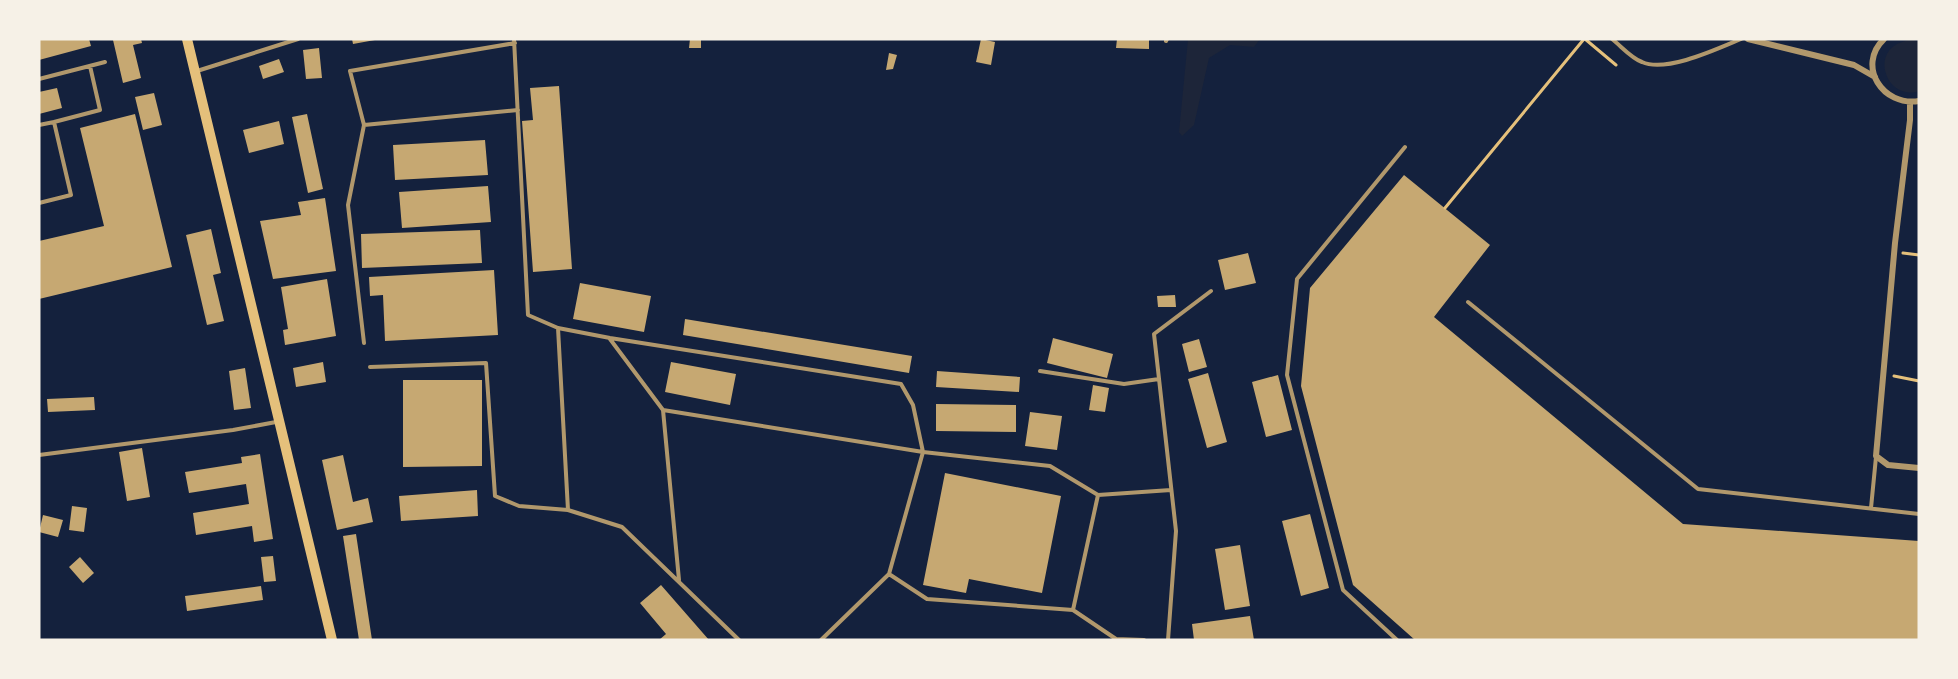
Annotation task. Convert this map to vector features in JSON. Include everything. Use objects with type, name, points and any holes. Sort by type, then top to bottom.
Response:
[{"type":"main road","points":[[187,39],[332,640]]},
{"type":"street","points":[[1748,39],[1854,65],[1875,77],[1885,92],[1901,101],[1919,100]]},
{"type":"street","points":[[1875,77],[1873,59],[1884,39]]},
{"type":"street","points":[[1910,102],[1876,456],[1888,465],[1919,468]]},
{"type":"lane","points":[[196,71],[298,39]]},
{"type":"lane","points":[[1612,39],[1640,62],[1652,65],[1709,52],[1741,39]]},
{"type":"lane","points":[[364,343],[348,205],[364,125],[350,71],[514,41],[528,315],[558,328],[610,338],[901,384],[913,405],[923,452],[889,574],[822,640]]},
{"type":"lane","points":[[39,79],[105,62]]},
{"type":"lane","points":[[39,125],[100,110],[90,66]]},
{"type":"lane","points":[[364,125],[518,110]]},
{"type":"lane","points":[[39,203],[71,195],[54,122]]},
{"type":"lane","points":[[1397,640],[1343,590],[1287,375],[1297,279],[1404,147]]},
{"type":"lane","points":[[1168,640],[1176,531],[1154,334],[1211,291]]},
{"type":"lane","points":[[1468,302],[1698,489],[1919,514]]},
{"type":"lane","points":[[558,328],[568,510]]},
{"type":"lane","points":[[610,338],[663,410],[679,581]]},
{"type":"lane","points":[[370,367],[486,363],[495,496],[519,506],[568,510],[621,527],[739,640]]},
{"type":"lane","points":[[1040,371],[1124,384],[1159,379]]},
{"type":"lane","points":[[663,410],[923,452],[1050,466],[1098,495],[1171,490]]},
{"type":"lane","points":[[39,455],[233,430],[280,421]]},
{"type":"lane","points":[[1871,508],[1876,456]]},
{"type":"lane","points":[[1073,610],[1098,495]]},
{"type":"lane","points":[[889,574],[927,599],[1073,610],[1116,640],[1144,640]]},
{"type":"path","points":[[1445,208],[1585,39],[1616,66]]},
{"type":"path","points":[[1883,376],[1919,381]]},
{"type":"shaded area","points":[[1188,39],[1260,39],[1254,47],[1230,45],[1209,58],[1194,125],[1182,136],[1179,132]]},
{"type":"shaded area","points":[[1911,39],[1919,42],[1919,91],[1908,92],[1899,90],[1892,84],[1887,76],[1885,59],[1889,50]]},
{"type":"building","points":[[39,39],[89,39],[91,46],[39,60]]},
{"type":"building","points":[[141,39],[142,43],[133,45],[141,78],[123,83],[113,40]]},
{"type":"building","points":[[352,39],[375,39],[375,40],[353,44]]},
{"type":"building","points":[[690,39],[701,39],[701,48],[689,48]]},
{"type":"building","points":[[981,39],[995,42],[991,65],[976,62]]},
{"type":"building","points":[[1117,39],[1149,39],[1149,49],[1116,48]]},
{"type":"building","points":[[319,48],[322,78],[306,79],[303,50]]},
{"type":"building","points":[[889,53],[897,55],[893,69],[886,70]]},
{"type":"building","points":[[279,59],[284,72],[263,79],[259,66]]},
{"type":"building","points":[[559,86],[572,269],[533,272],[522,121],[533,120],[530,88]]},
{"type":"building","points":[[57,88],[62,108],[39,114],[39,92]]},
{"type":"building","points":[[154,93],[162,125],[143,130],[135,97]]},
{"type":"building","points":[[135,114],[172,267],[39,299],[39,241],[104,226],[80,128]]},
{"type":"building","points":[[307,114],[323,189],[308,193],[292,117]]},
{"type":"building","points":[[279,121],[284,144],[249,153],[243,130]]},
{"type":"building","points":[[485,140],[488,175],[395,180],[393,145]]},
{"type":"building","points":[[1404,175],[1490,245],[1434,317],[1683,524],[1919,541],[1919,640],[1415,640],[1353,585],[1301,386],[1310,288]]},
{"type":"building","points":[[488,186],[491,222],[402,228],[399,192]]},
{"type":"building","points":[[325,198],[336,271],[273,279],[260,221],[301,215],[298,202]]},
{"type":"building","points":[[211,229],[221,273],[213,275],[224,321],[207,325],[186,235]]},
{"type":"building","points":[[480,230],[482,263],[362,268],[361,234]]},
{"type":"building","points":[[1248,253],[1256,283],[1225,290],[1218,260]]},
{"type":"building","points":[[494,270],[498,335],[385,341],[383,295],[370,296],[369,277]]},
{"type":"building","points":[[327,279],[336,336],[285,345],[283,330],[288,329],[281,287]]},
{"type":"building","points":[[580,283],[651,296],[644,332],[573,319]]},
{"type":"building","points":[[1175,295],[1176,307],[1158,307],[1157,296]]},
{"type":"building","points":[[685,319],[912,356],[909,373],[683,335]]},
{"type":"building","points":[[1053,338],[1113,354],[1107,378],[1047,363]]},
{"type":"building","points":[[1199,339],[1207,367],[1189,372],[1182,344]]},
{"type":"building","points":[[323,362],[326,382],[296,387],[293,368]]},
{"type":"building","points":[[671,362],[736,374],[730,405],[665,392]]},
{"type":"building","points":[[245,368],[251,408],[234,410],[229,371]]},
{"type":"building","points":[[937,371],[1020,377],[1019,392],[936,387]]},
{"type":"building","points":[[1208,373],[1227,442],[1207,448],[1188,379]]},
{"type":"building","points":[[1278,375],[1292,430],[1266,437],[1252,382]]},
{"type":"building","points":[[403,380],[482,380],[482,466],[403,467]]},
{"type":"building","points":[[1093,385],[1109,388],[1105,412],[1089,410]]},
{"type":"building","points":[[94,397],[95,410],[48,412],[47,399]]},
{"type":"building","points":[[936,404],[1016,405],[1016,432],[936,431]]},
{"type":"building","points":[[1030,412],[1062,416],[1057,450],[1025,446]]},
{"type":"building","points":[[142,448],[150,497],[127,501],[119,452]]},
{"type":"building","points":[[260,454],[273,539],[254,542],[252,526],[196,535],[193,513],[249,504],[246,484],[189,493],[185,472],[242,463],[241,457]]},
{"type":"building","points":[[343,455],[353,502],[368,498],[373,522],[337,530],[322,460]]},
{"type":"building","points":[[945,473],[1061,496],[1042,593],[969,579],[966,593],[923,585]]},
{"type":"building","points":[[477,490],[478,516],[401,521],[399,496]]},
{"type":"building","points":[[72,506],[87,508],[84,532],[69,530]]},
{"type":"building","points":[[1310,514],[1329,588],[1301,596],[1282,521]]},
{"type":"building","points":[[43,515],[63,520],[58,537],[39,532]]},
{"type":"building","points":[[356,534],[372,640],[359,640],[343,536]]},
{"type":"building","points":[[1240,545],[1250,606],[1225,610],[1215,549]]},
{"type":"building","points":[[273,556],[276,581],[264,582],[261,557]]},
{"type":"building","points":[[80,557],[94,573],[83,583],[69,567]]},
{"type":"building","points":[[661,585],[709,640],[659,640],[666,634],[640,603]]},
{"type":"building","points":[[261,586],[263,600],[187,611],[185,596]]},
{"type":"building","points":[[1250,616],[1254,640],[1194,640],[1192,624]]}]
